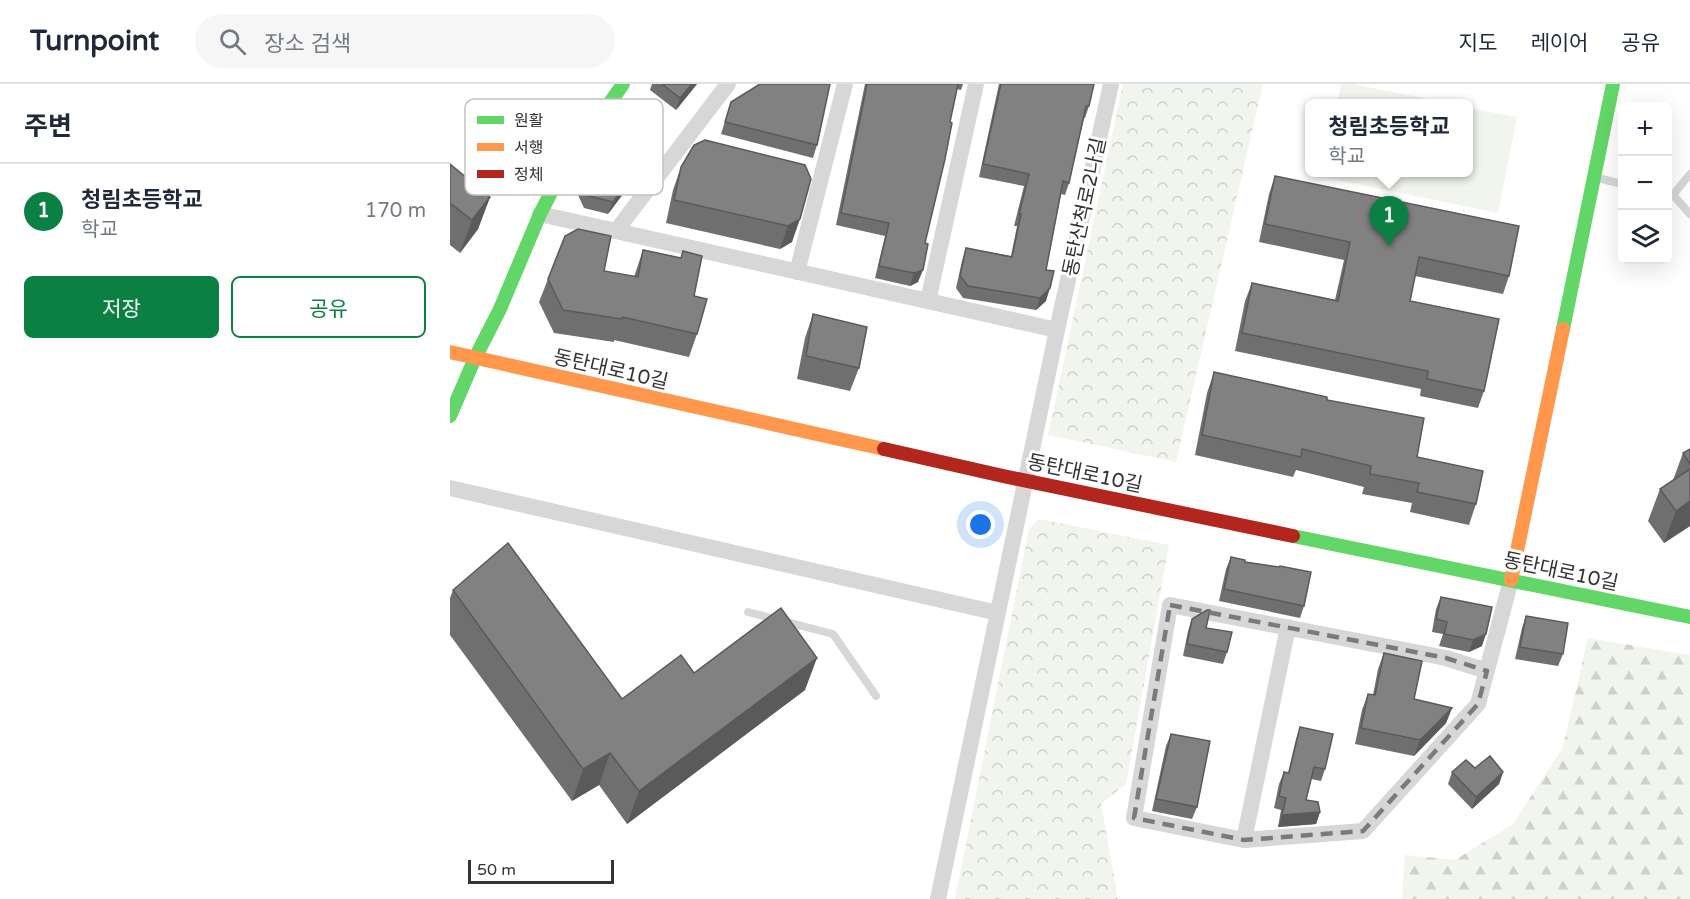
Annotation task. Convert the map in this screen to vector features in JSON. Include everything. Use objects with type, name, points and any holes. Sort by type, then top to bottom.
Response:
[{"type":"street","points":[[613,99],[623,84]]},
{"type":"street","points":[[663,175],[690,143],[728,84]]},
{"type":"street","points":[[797,272],[817,171],[844,84]]},
{"type":"street","points":[[928,301],[976,84]]},
{"type":"street","name":"동탄산척로2나길","points":[[938,899],[1111,84]]},
{"type":"street","points":[[1487,671],[1446,658],[1170,605],[1134,818],[1244,840],[1363,831],[1478,704],[1487,671],[1511,580],[1613,84]]},
{"type":"street","points":[[450,416],[550,195]]},
{"type":"street","points":[[616,231],[646,195]]},
{"type":"street","points":[[540,214],[1057,330]]},
{"type":"street","name":"동탄대로10길","points":[[450,352],[1026,481],[1690,617]]},
{"type":"street","points":[[450,488],[998,613]]},
{"type":"street","points":[[1244,840],[1288,627]]},
{"type":"lane","points":[[1672,193],[1690,174]]},
{"type":"lane","points":[[1593,177],[1618,183]]},
{"type":"lane","points":[[1672,197],[1690,214]]},
{"type":"lane","points":[[748,612],[833,634],[876,696]]},
{"type":"highlighted area","points":[[1170,605],[1446,658],[1487,671],[1478,704],[1363,831],[1244,840],[1134,818]]},
{"type":"green space","points":[[1123,84],[1263,84],[1176,462],[1048,435]]},
{"type":"green space","points":[[1341,84],[1353,84],[1429,99],[1338,99]]},
{"type":"green space","points":[[1473,109],[1517,117],[1498,213],[1322,177],[1473,177]]},
{"type":"green space","points":[[1039,519],[1169,545],[1126,784],[1101,804],[1118,899],[955,899],[1029,529]]},
{"type":"green space","points":[[1588,638],[1690,655],[1690,899],[1402,899],[1405,855],[1455,860],[1513,824],[1563,747]]},
{"type":"building","points":[[662,84],[692,84],[680,98]]},
{"type":"building","points":[[760,84],[830,84],[817,145],[725,122],[731,102]]},
{"type":"building","points":[[867,84],[958,84],[945,159],[925,243],[928,244],[923,270],[914,273],[879,266],[889,223],[841,213]]},
{"type":"building","points":[[1001,84],[1094,84],[1089,106],[1086,106],[1069,183],[1063,181],[1046,270],[1054,271],[1050,288],[1040,298],[968,286],[960,276],[966,248],[1012,257],[1029,174],[983,164]]},
{"type":"building","points":[[705,140],[805,165],[811,179],[800,219],[788,226],[674,200],[681,167],[694,145]]},
{"type":"building","points":[[450,164],[465,176],[465,195],[488,195],[490,197],[472,220],[450,203]]},
{"type":"building","points":[[1275,176],[1519,226],[1509,276],[1419,257],[1410,301],[1499,319],[1484,391],[1427,379],[1428,371],[1242,333],[1252,283],[1338,301],[1350,242],[1265,224]]},
{"type":"building","points":[[588,195],[618,195],[613,202]]},
{"type":"building","points":[[578,229],[611,236],[604,271],[638,277],[643,250],[681,258],[683,251],[702,256],[694,296],[707,299],[697,334],[623,317],[622,319],[563,310],[548,279],[565,236]]},
{"type":"building","points":[[813,314],[867,327],[859,368],[806,356]]},
{"type":"building","points":[[1214,372],[1327,397],[1327,400],[1424,418],[1417,457],[1483,471],[1476,504],[1417,492],[1419,483],[1370,474],[1371,466],[1302,449],[1301,457],[1202,435]]},
{"type":"building","points":[[1690,449],[1690,464],[1683,453]]},
{"type":"building","points":[[1690,469],[1690,501],[1676,511],[1660,489]]},
{"type":"building","points":[[508,543],[622,699],[681,655],[694,673],[781,608],[817,658],[639,791],[610,753],[583,769],[453,590]]},
{"type":"building","points":[[1231,557],[1245,560],[1245,562],[1311,572],[1304,606],[1224,589]]},
{"type":"building","points":[[1441,597],[1492,607],[1486,634],[1473,640],[1444,634],[1447,622],[1436,619]]},
{"type":"building","points":[[1210,610],[1206,628],[1232,632],[1227,652],[1187,644],[1192,619]]},
{"type":"building","points":[[1526,616],[1568,623],[1563,654],[1520,647]]},
{"type":"building","points":[[1384,653],[1422,661],[1414,699],[1452,708],[1420,740],[1361,728],[1368,694],[1375,695]]},
{"type":"building","points":[[1300,727],[1333,734],[1325,769],[1314,767],[1306,800],[1318,802],[1320,812],[1282,815],[1286,798],[1279,796],[1284,772],[1289,773]]},
{"type":"building","points":[[1171,734],[1210,741],[1197,807],[1156,799]]},
{"type":"building","points":[[1490,756],[1503,772],[1476,797],[1452,772],[1466,760],[1475,768]]},
{"type":"traffic: fast","points":[[613,99],[623,84]]},
{"type":"traffic: fast","points":[[1563,329],[1613,84]]},
{"type":"traffic: fast","points":[[450,416],[550,195]]},
{"type":"traffic: fast","points":[[1293,536],[1690,617]]},
{"type":"traffic: slow","points":[[1511,580],[1563,329]]},
{"type":"traffic: slow","points":[[450,352],[884,449]]},
{"type":"traffic: jam","points":[[884,449],[1293,536]]},
{"type":"place","name":"청림초등학교","points":[[1389,246]]}]
